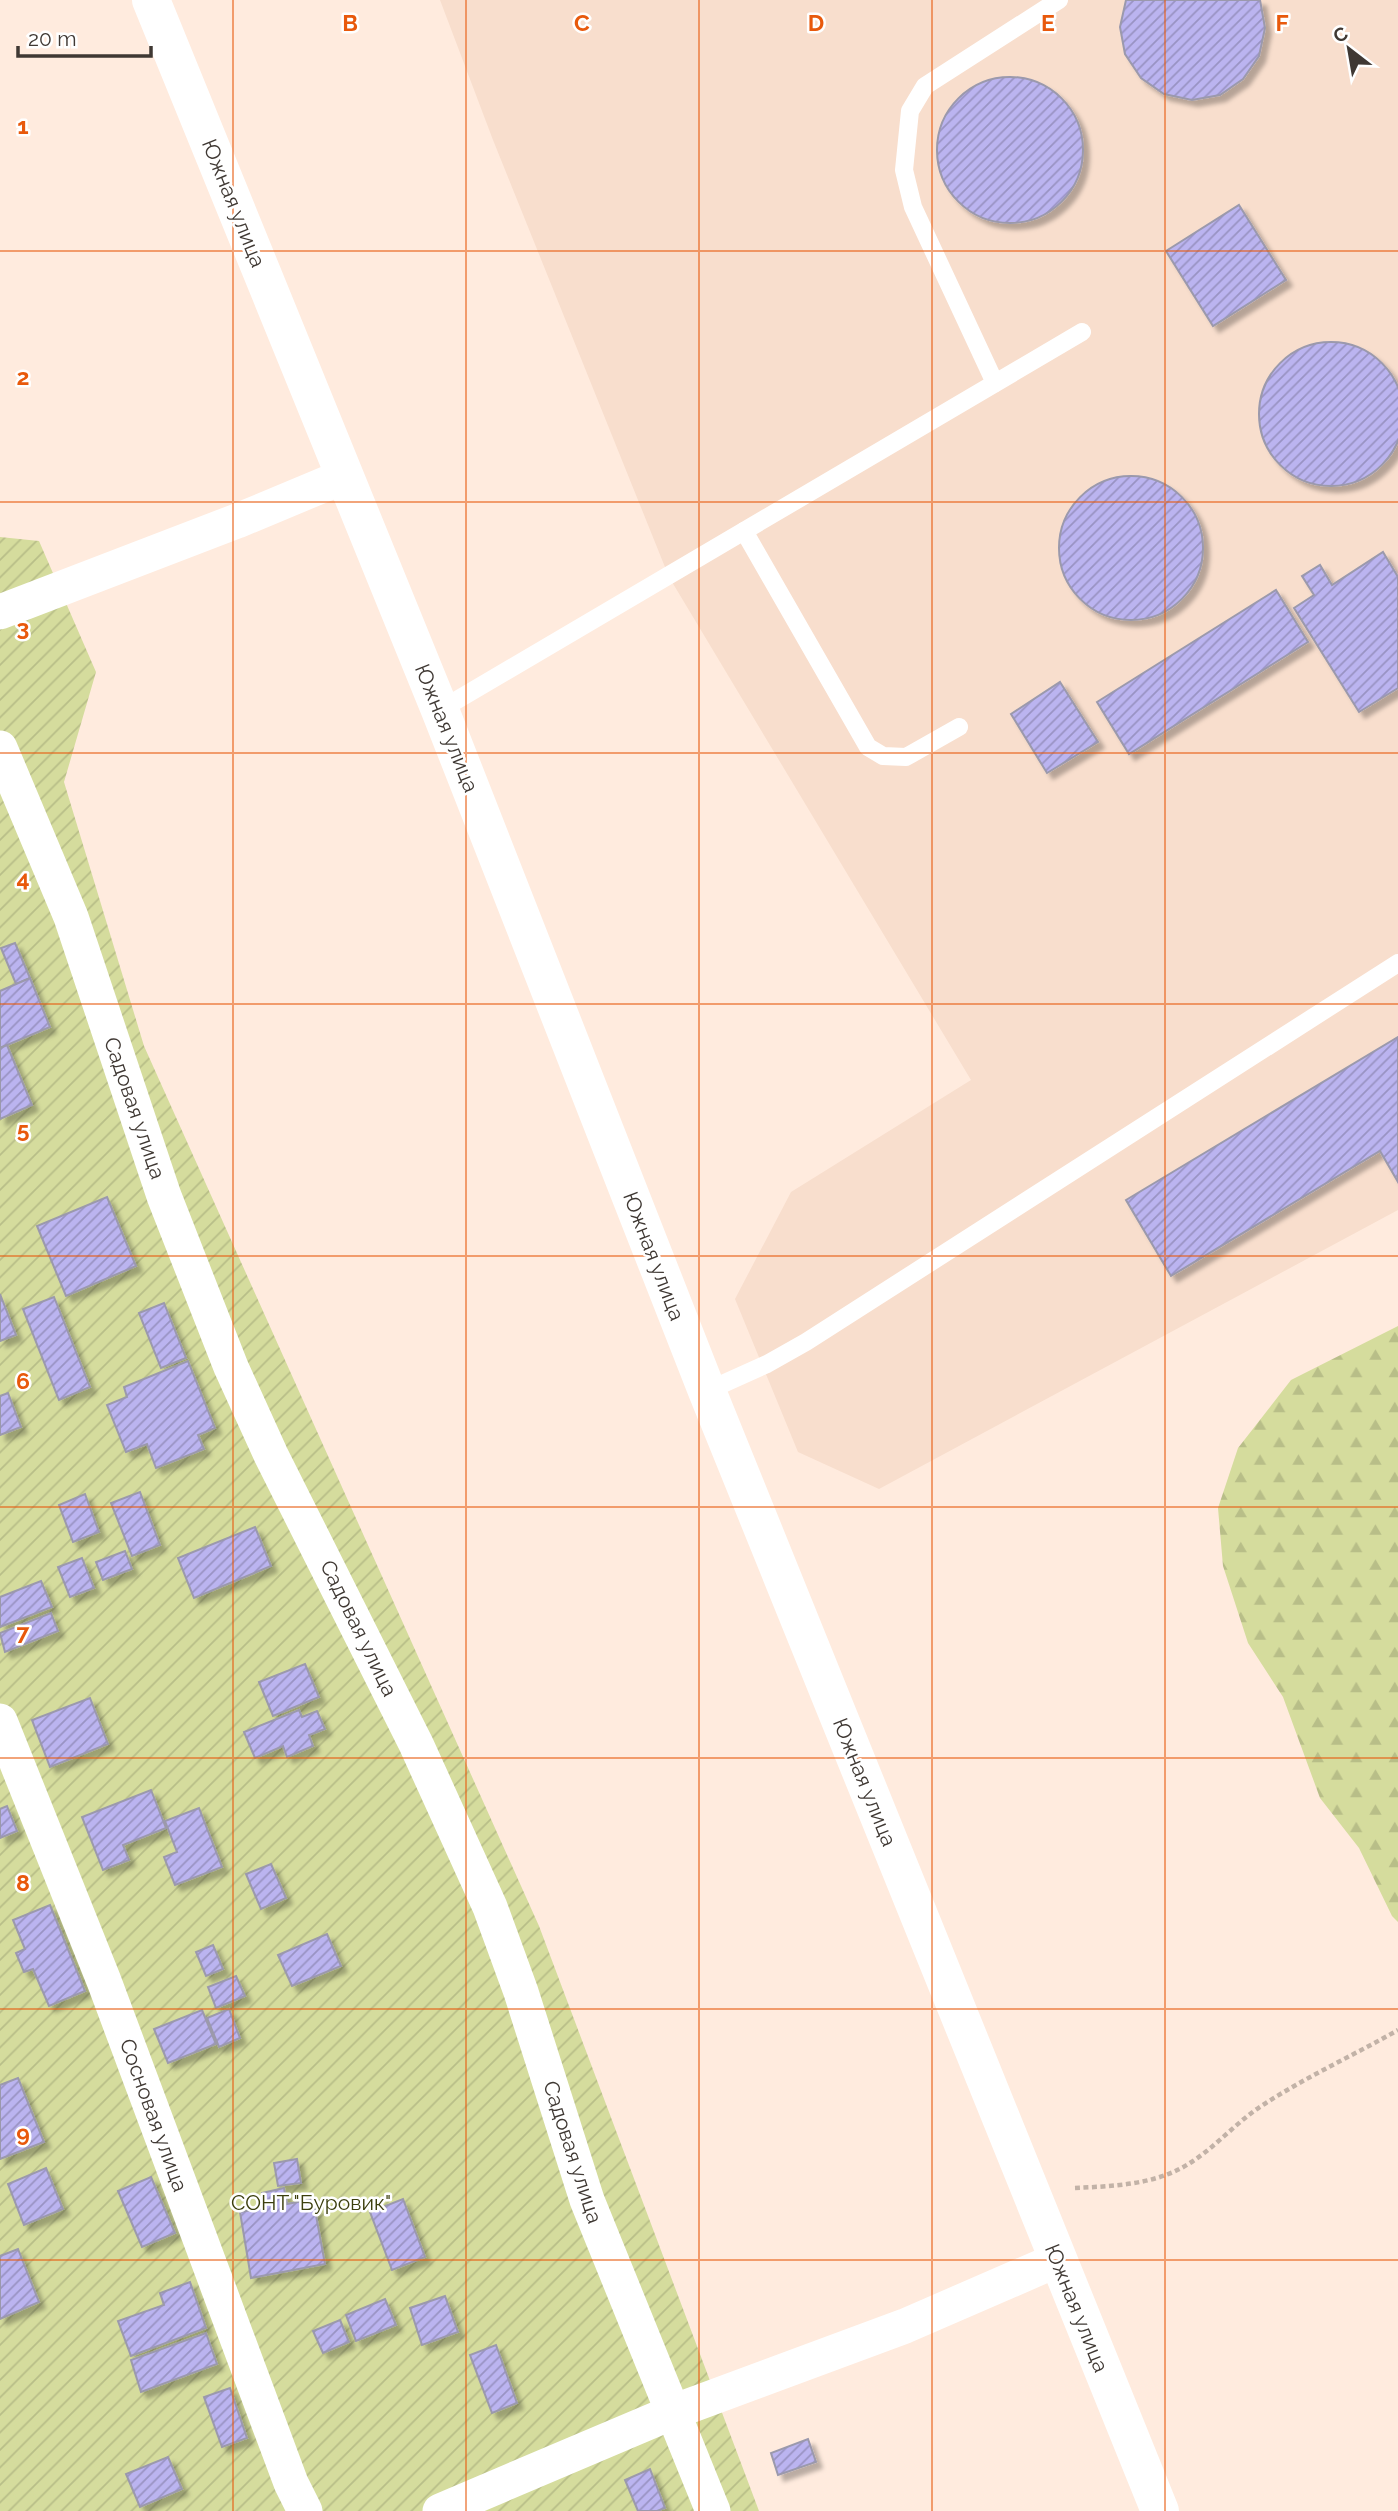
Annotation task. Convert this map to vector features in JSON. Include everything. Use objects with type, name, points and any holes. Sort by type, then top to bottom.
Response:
[{"type":"street","name":"Южная улица","points":[[151,0],[440,710],[707,1391],[1160,2511]]},
{"type":"street","points":[[0,612],[237,521],[345,475]]},
{"type":"street","name":"Садовая улица","points":[[0,748],[71,917],[164,1196],[231,1367],[271,1455],[416,1744],[491,1907],[587,2200],[713,2511]]},
{"type":"street","name":"Сосновая улица","points":[[0,1721],[104,1981],[286,2470],[305,2511]]},
{"type":"street","points":[[440,2511],[673,2412],[905,2326],[1057,2260]]},
{"type":"lane","points":[[995,383],[913,207],[904,170],[911,111],[925,86],[1059,0]]},
{"type":"lane","points":[[440,710],[1082,332]]},
{"type":"lane","points":[[744,531],[869,747],[883,757],[906,757],[959,727]]},
{"type":"lane","points":[[707,1391],[806,1342],[1398,962]]},
{"type":"path","points":[[1031,2191],[1131,2185],[1163,2175],[1189,2163],[1250,2113],[1285,2091],[1398,2030]]},
{"type":"shaded area","points":[[440,0],[1398,0],[1398,1210],[879,1489],[798,1452],[735,1299],[791,1192],[971,1080],[669,577],[493,140]]},
{"type":"green space","name":"СОНТ \"Буровик\"","points":[[0,537],[39,541],[96,672],[64,782],[144,1046],[539,1926],[759,2511],[0,2511]]},
{"type":"green space","points":[[1398,1326],[1398,1922],[1392,1916],[1359,1848],[1320,1798],[1283,1697],[1248,1643],[1223,1566],[1218,1508],[1238,1448],[1291,1380]]},
{"type":"building","points":[[1126,0],[1260,0],[1265,28],[1259,56],[1243,79],[1220,95],[1192,100],[1164,94],[1141,78],[1125,54],[1120,27]]},
{"type":"building","points":[[1010,77],[1038,83],[1061,99],[1077,122],[1083,150],[1077,178],[1061,201],[1038,217],[1010,223],[982,217],[959,201],[943,178],[937,150],[943,122],[959,99],[982,83]]},
{"type":"building","points":[[1239,205],[1286,280],[1213,326],[1166,251]]},
{"type":"building","points":[[1331,342],[1359,348],[1382,363],[1397,386],[1403,414],[1397,442],[1382,465],[1359,480],[1331,486],[1303,480],[1280,465],[1265,442],[1259,414],[1265,386],[1280,363],[1303,348]]},
{"type":"building","points":[[1131,476],[1159,481],[1182,497],[1198,520],[1203,548],[1198,576],[1182,599],[1159,615],[1131,620],[1103,615],[1080,599],[1064,576],[1059,548],[1064,520],[1080,497],[1103,481]]},
{"type":"building","points":[[1383,552],[1398,577],[1398,688],[1359,712],[1294,608],[1314,595],[1302,576],[1320,565],[1332,585]]},
{"type":"building","points":[[1276,590],[1308,642],[1129,754],[1097,702]]},
{"type":"building","points":[[1060,682],[1098,742],[1047,773],[1011,714]]},
{"type":"building","points":[[15,943],[30,978],[16,984],[1,948]]},
{"type":"building","points":[[30,978],[50,1027],[0,1048],[0,991]]},
{"type":"building","points":[[1398,1037],[1398,1182],[1380,1151],[1171,1276],[1126,1200]]},
{"type":"building","points":[[7,1045],[32,1105],[0,1119],[0,1048]]},
{"type":"building","points":[[107,1197],[136,1266],[66,1296],[37,1226]]},
{"type":"building","points":[[0,1294],[16,1335],[0,1341]]},
{"type":"building","points":[[54,1297],[90,1387],[59,1400],[23,1309]]},
{"type":"building","points":[[164,1303],[186,1358],[161,1368],[139,1313]]},
{"type":"building","points":[[188,1361],[215,1428],[198,1435],[204,1449],[156,1468],[147,1444],[126,1452],[107,1405],[127,1397],[124,1387]]},
{"type":"building","points":[[8,1393],[21,1427],[0,1435],[0,1396]]},
{"type":"building","points":[[140,1492],[160,1545],[132,1556],[111,1503]]},
{"type":"building","points":[[85,1494],[99,1532],[73,1542],[59,1505]]},
{"type":"building","points":[[255,1527],[271,1566],[194,1598],[178,1558]]},
{"type":"building","points":[[125,1551],[132,1569],[103,1580],[96,1562]]},
{"type":"building","points":[[82,1558],[94,1588],[70,1597],[58,1567]]},
{"type":"building","points":[[41,1581],[52,1607],[0,1627],[0,1597]]},
{"type":"building","points":[[51,1613],[58,1631],[5,1652],[0,1633]]},
{"type":"building","points":[[305,1664],[319,1697],[273,1716],[259,1682]]},
{"type":"building","points":[[90,1698],[108,1744],[50,1767],[32,1720]]},
{"type":"building","points":[[299,1710],[302,1717],[317,1711],[325,1729],[309,1735],[313,1746],[287,1757],[283,1746],[255,1758],[244,1732]]},
{"type":"building","points":[[151,1790],[166,1828],[123,1845],[129,1860],[103,1870],[82,1817]]},
{"type":"building","points":[[7,1806],[17,1831],[0,1838],[0,1809]]},
{"type":"building","points":[[199,1808],[222,1867],[175,1885],[164,1857],[177,1852],[165,1821]]},
{"type":"building","points":[[271,1864],[286,1898],[261,1909],[246,1874]]},
{"type":"building","points":[[50,1905],[85,1991],[49,2006],[33,1969],[24,1972],[16,1953],[25,1949],[13,1920]]},
{"type":"building","points":[[327,1934],[341,1966],[292,1986],[278,1955]]},
{"type":"building","points":[[213,1945],[223,1969],[206,1976],[196,1952]]},
{"type":"building","points":[[236,1976],[245,1996],[216,2008],[208,1987]]},
{"type":"building","points":[[229,2009],[240,2038],[219,2047],[207,2018]]},
{"type":"building","points":[[202,2010],[216,2044],[168,2063],[154,2029]]},
{"type":"building","points":[[18,2078],[44,2142],[0,2159],[0,2085]]},
{"type":"building","points":[[297,2159],[301,2183],[278,2186],[274,2163]]},
{"type":"building","points":[[46,2168],[63,2209],[24,2225],[8,2184]]},
{"type":"building","points":[[151,2177],[175,2233],[142,2247],[118,2191]]},
{"type":"building","points":[[284,2188],[287,2204],[313,2199],[325,2264],[251,2278],[240,2212],[265,2208],[262,2193]]},
{"type":"building","points":[[403,2199],[425,2257],[392,2270],[370,2212]]},
{"type":"building","points":[[18,2249],[39,2302],[0,2319],[0,2256]]},
{"type":"building","points":[[190,2282],[206,2328],[131,2356],[118,2321],[164,2305],[160,2293]]},
{"type":"building","points":[[445,2296],[458,2332],[422,2345],[410,2308]]},
{"type":"building","points":[[385,2299],[396,2325],[356,2341],[346,2315]]},
{"type":"building","points":[[340,2320],[349,2342],[323,2353],[313,2331]]},
{"type":"building","points":[[206,2333],[217,2364],[141,2392],[131,2360]]},
{"type":"building","points":[[496,2345],[517,2403],[492,2413],[470,2355]]},
{"type":"building","points":[[230,2388],[247,2438],[222,2447],[204,2397]]},
{"type":"building","points":[[808,2439],[816,2462],[778,2475],[771,2453]]},
{"type":"building","points":[[168,2457],[182,2489],[140,2507],[126,2474]]},
{"type":"building","points":[[650,2469],[665,2508],[638,2511],[625,2480]]}]
